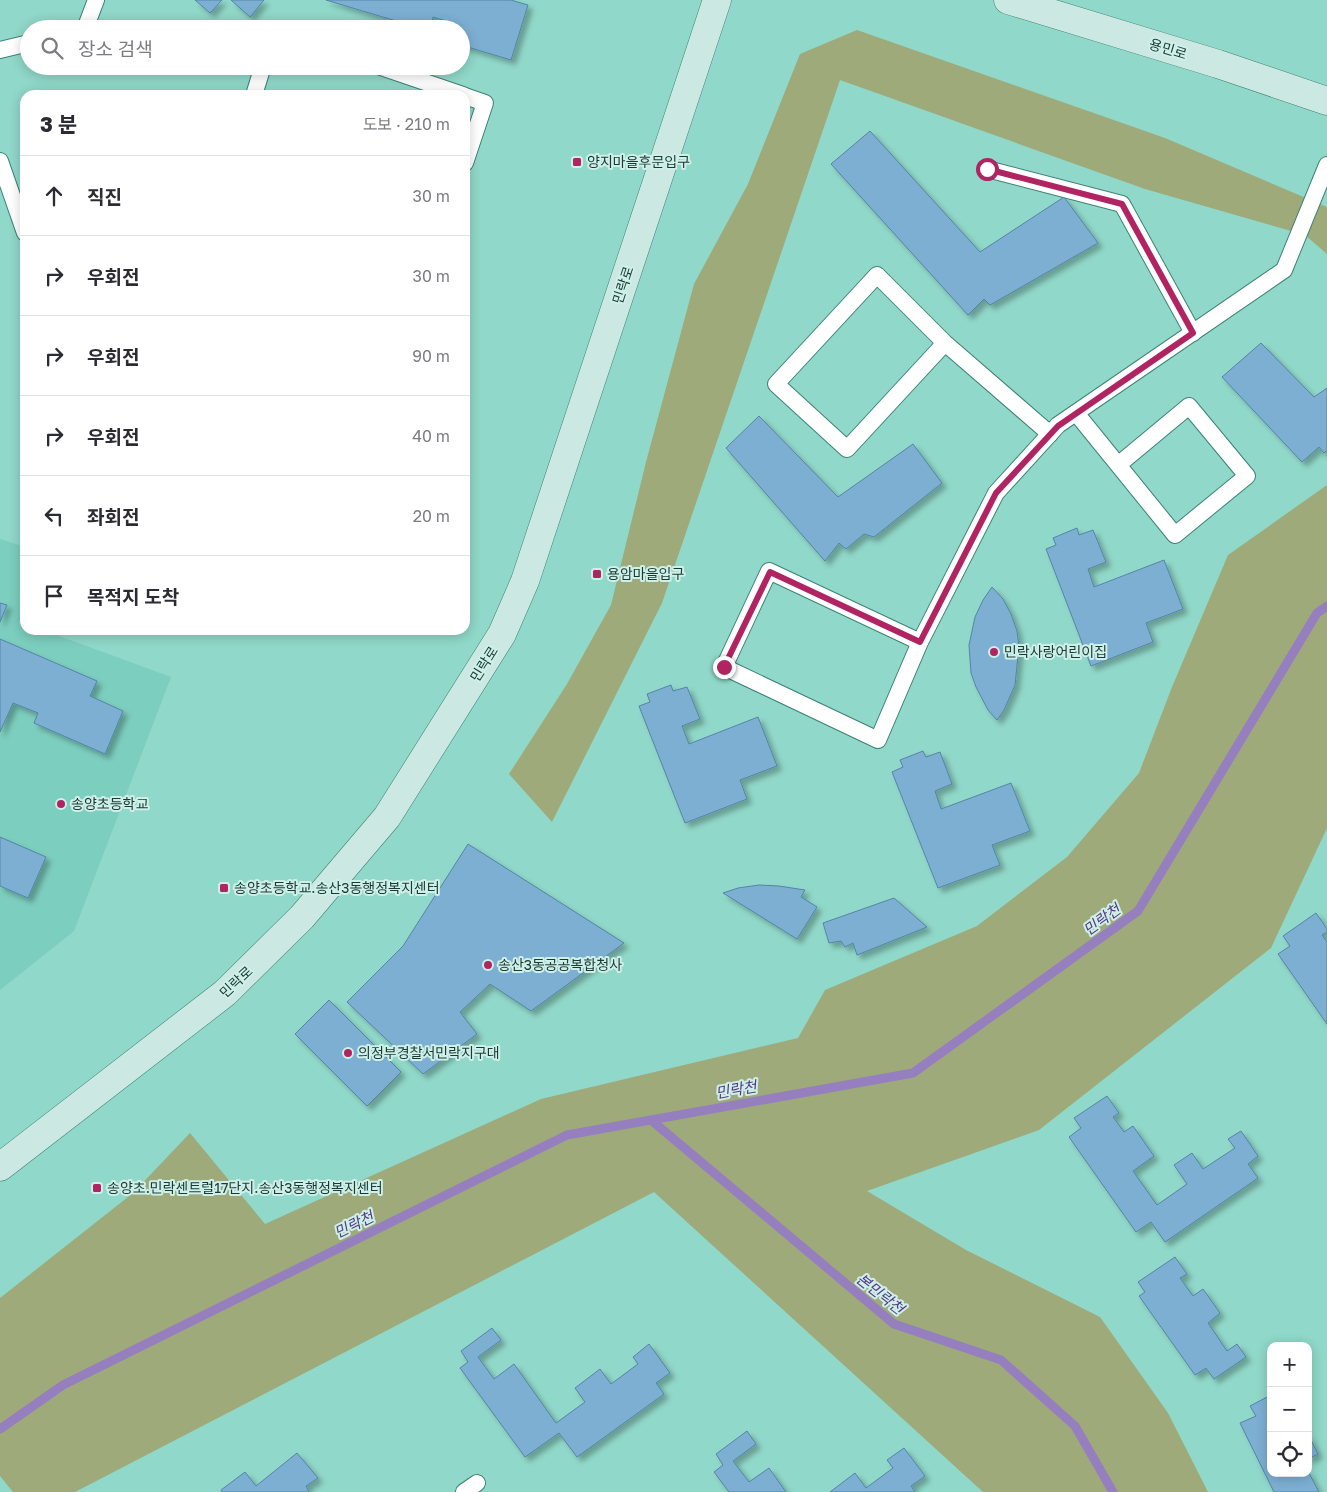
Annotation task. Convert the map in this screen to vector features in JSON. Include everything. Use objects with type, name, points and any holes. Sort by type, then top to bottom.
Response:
[{"type":"main road","name":"민락로","points":[[0,1166],[225,993],[302,917],[387,817],[502,634],[525,581],[717,0]]},
{"type":"main road","name":"용민로","points":[[1008,0],[1218,64],[1327,101]]},
{"type":"lane","points":[[88,20],[96,0]]},
{"type":"lane","points":[[0,50],[20,45]]},
{"type":"lane","points":[[256,90],[260,75]]},
{"type":"lane","points":[[405,75],[449,90]]},
{"type":"lane","points":[[470,97],[486,103],[470,149]]},
{"type":"lane","points":[[0,161],[20,219]]},
{"type":"lane","points":[[920,642],[770,572],[724,667],[878,740],[920,642],[996,493],[1058,426],[1284,270],[1327,165]]},
{"type":"lane","points":[[987,169],[1122,204],[1193,333]]},
{"type":"lane","points":[[945,343],[847,449],[776,384],[877,275],[945,343],[1050,434]]},
{"type":"lane","points":[[1076,413],[1118,465],[1175,535],[1246,476],[1189,406],[1118,465]]},
{"type":"lane","points":[[464,1492],[477,1483]]},
{"type":"shaded area","points":[[857,30],[1165,138],[1327,207],[1327,254],[1305,235],[1145,189],[840,80],[662,603],[552,822],[509,774],[567,684],[611,605],[646,462],[694,284],[748,184],[800,54]]},
{"type":"shaded area","points":[[1327,485],[1327,828],[1271,948],[1039,1130],[867,1191],[966,1250],[1100,1317],[1168,1413],[1208,1492],[983,1492],[654,1192],[75,1492],[13,1492],[0,1476],[0,1298],[133,1193],[190,1133],[265,1224],[541,1099],[798,1038],[825,990],[977,926],[1067,857],[1139,773],[1172,687],[1228,555]]},
{"type":"shaded area","name":"송양초등학교","points":[[0,539],[20,545],[20,635],[57,635],[171,677],[74,931],[0,990]]},
{"type":"building","points":[[195,0],[222,0],[210,13]]},
{"type":"building","points":[[231,0],[264,0],[250,17]]},
{"type":"building","points":[[326,0],[511,0],[528,5],[511,60],[470,48],[470,20],[443,20],[433,17],[432,20],[393,20]]},
{"type":"building","points":[[870,131],[980,252],[1064,197],[1098,243],[990,305],[984,299],[968,315],[831,164]]},
{"type":"building","points":[[1261,343],[1314,397],[1327,388],[1327,450],[1324,453],[1319,447],[1302,462],[1222,377]]},
{"type":"building","points":[[759,416],[838,497],[913,444],[942,483],[874,537],[864,534],[846,549],[839,543],[825,561],[726,448]]},
{"type":"building","points":[[1077,528],[1079,535],[1093,530],[1106,562],[1088,569],[1094,587],[1164,560],[1183,609],[1146,623],[1153,642],[1091,666],[1046,549],[1056,545],[1053,538]]},
{"type":"building","name":"민락사랑어린이집","points":[[992,587],[1003,599],[1011,614],[1017,631],[1019,646],[1015,685],[1004,710],[997,720],[988,710],[976,687],[971,673],[969,645],[975,617]]},
{"type":"building","points":[[0,603],[7,605],[0,622]]},
{"type":"building","points":[[0,639],[97,681],[90,696],[123,711],[105,754],[34,723],[38,713],[13,703],[0,732]]},
{"type":"building","points":[[671,685],[673,691],[687,687],[700,719],[682,726],[689,744],[758,717],[777,766],[740,780],[747,799],[685,823],[639,706],[650,702],[647,694]]},
{"type":"building","points":[[923,751],[926,757],[940,752],[952,784],[935,791],[941,809],[1011,783],[1030,831],[992,845],[1000,865],[938,888],[892,772],[903,767],[900,760]]},
{"type":"building","points":[[0,837],[46,857],[28,898],[0,886]]},
{"type":"building","name":"송산3동공공복합청사","points":[[468,844],[624,943],[531,1011],[490,984],[460,1012],[477,1034],[423,1074],[347,1002],[403,946]]},
{"type":"building","points":[[759,885],[805,890],[801,897],[817,907],[797,939],[723,893],[738,888]]},
{"type":"building","points":[[894,898],[927,927],[857,955],[853,943],[845,947],[841,941],[829,943],[823,923]]},
{"type":"building","points":[[1316,913],[1327,929],[1327,932],[1322,935],[1327,942],[1327,1024],[1278,954],[1290,946],[1283,936]]},
{"type":"building","name":"의정부경찰서민락지구대","points":[[329,1000],[401,1072],[367,1106],[295,1034]]},
{"type":"building","points":[[1107,1096],[1119,1113],[1113,1117],[1124,1132],[1133,1126],[1154,1156],[1133,1171],[1157,1205],[1187,1184],[1174,1165],[1192,1153],[1203,1169],[1235,1148],[1228,1139],[1241,1131],[1258,1156],[1248,1164],[1258,1178],[1165,1242],[1151,1222],[1136,1232],[1069,1137],[1081,1128],[1074,1118]]},
{"type":"building","points":[[1175,1257],[1187,1274],[1180,1278],[1193,1296],[1203,1289],[1220,1313],[1208,1323],[1227,1351],[1237,1344],[1246,1357],[1214,1379],[1206,1368],[1195,1375],[1139,1296],[1145,1292],[1138,1282]]},
{"type":"building","points":[[492,1328],[501,1340],[478,1357],[494,1379],[514,1364],[556,1423],[585,1402],[575,1388],[600,1369],[611,1384],[638,1364],[633,1357],[649,1344],[670,1373],[656,1383],[664,1394],[577,1457],[559,1433],[525,1457],[460,1368],[468,1362],[461,1351]]},
{"type":"building","points":[[1267,1397],[1267,1477],[1311,1477],[1319,1492],[1274,1492],[1240,1423],[1256,1416],[1250,1406]]},
{"type":"building","points":[[747,1431],[756,1444],[733,1461],[749,1482],[769,1468],[786,1492],[729,1492],[714,1472],[723,1465],[716,1454]]},
{"type":"building","points":[[1312,1442],[1318,1454],[1312,1457]]},
{"type":"building","points":[[904,1448],[925,1476],[911,1486],[915,1492],[830,1492],[855,1473],[866,1488],[893,1468],[887,1460]]},
{"type":"building","points":[[297,1453],[318,1478],[306,1486],[309,1492],[222,1492],[221,1490],[245,1472],[256,1486]]},
{"type":"waterway","name":"민락천","points":[[0,1429],[63,1385],[567,1135],[913,1073],[1138,911],[1317,613],[1327,606]]},
{"type":"waterway","name":"본민락천","points":[[651,1120],[894,1324],[1001,1360],[1075,1426],[1113,1492]]},
{"type":"place","name":"양지마을후문입구","points":[[577,162]]},
{"type":"place","name":"용암마을입구","points":[[597,574]]},
{"type":"place","name":"민락사랑어린이집","points":[[994,652]]},
{"type":"place","name":"송양초등학교","points":[[61,804]]},
{"type":"place","name":"송양초등학교.송산3동행정복지센터","points":[[224,888]]},
{"type":"place","name":"송산3동공공복합청사","points":[[488,965]]},
{"type":"place","name":"의정부경찰서민락지구대","points":[[348,1053]]},
{"type":"place","name":"송양초.민락센트럴17단지.송산3동행정복지센터","points":[[97,1188]]},
{"type":"route","points":[[724,667],[770,572],[920,642],[996,493],[1058,426],[1193,333],[1122,204],[987,169]]}]
